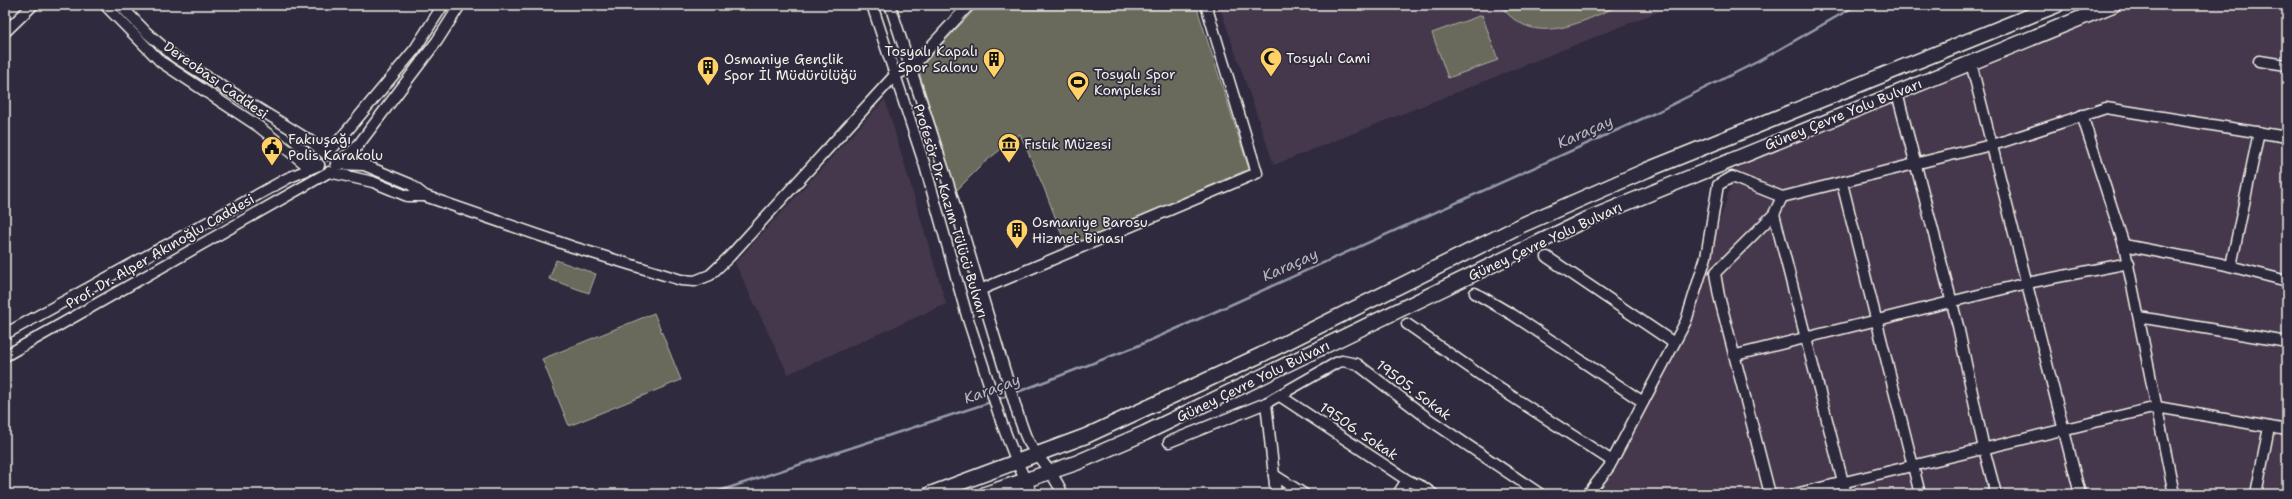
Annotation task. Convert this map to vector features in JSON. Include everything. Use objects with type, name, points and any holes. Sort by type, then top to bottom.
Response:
[{"type":"highway","name":"Güney Çevre Yolu Bulvarı","points":[[930,494],[1016,460],[1086,436],[1254,358],[1522,226],[1641,173],[2057,5]]},
{"type":"highway","name":"Güney Çevre Yolu Bulvarı","points":[[985,494],[1048,473],[1145,433],[1585,220],[2113,5]]},
{"type":"street","points":[[5,32],[33,5]]},
{"type":"street","name":"Dereobası Caddesi","points":[[105,5],[161,62],[258,126],[304,163]]},
{"type":"street","name":"Dereobası Caddesi","points":[[120,5],[147,33],[175,57],[309,140],[324,152]]},
{"type":"street","points":[[319,165],[320,159],[324,152],[336,145],[414,49],[443,5]]},
{"type":"street","points":[[329,172],[334,169],[336,164],[356,148],[438,41],[460,5]]},
{"type":"street","name":"Profesör Dr. Kazım Tülücü Bulvarı","points":[[872,5],[925,166],[967,316],[1002,424],[1016,460],[1027,480],[1032,494]]},
{"type":"street","name":"Profesör Dr. Kazım Tülücü Bulvarı","points":[[890,5],[911,68],[1019,418],[1028,441],[1048,473],[1060,486],[1062,494]]},
{"type":"street","points":[[299,173],[304,163],[319,165],[324,171],[373,182],[407,196],[425,196],[580,250],[665,276],[696,281],[710,275],[730,256],[895,75],[911,68],[969,5]]},
{"type":"street","points":[[980,290],[1257,173],[1206,5]]},
{"type":"street","points":[[2259,61],[2287,65]]},
{"type":"street","points":[[1971,63],[1990,145],[2065,429],[2080,494]]},
{"type":"street","points":[[1897,92],[1951,301],[1984,449],[1996,494]]},
{"type":"street","points":[[1588,494],[1612,460],[1686,321],[1706,257],[1718,185],[1732,177],[1782,197],[1990,145],[2106,108],[2287,136]]},
{"type":"street","points":[[2082,115],[2129,263],[2174,494]]},
{"type":"street","points":[[2231,266],[2260,132]]},
{"type":"street","points":[[356,148],[360,165]]},
{"type":"street","points":[[324,152],[335,158],[336,164]]},
{"type":"street","points":[[336,164],[360,165],[410,184],[425,196]]},
{"type":"street","name":"Prof. Dr. Alper Akınoğlu Caddesi","points":[[5,334],[299,173],[319,165]]},
{"type":"street","name":"Prof. Dr. Alper Akınoğlu Caddesi","points":[[5,356],[329,172]]},
{"type":"street","points":[[1842,182],[1920,494]]},
{"type":"street","points":[[1770,494],[1736,355],[1719,296],[1715,273],[1774,214],[1782,197]]},
{"type":"street","points":[[1774,214],[1846,494]]},
{"type":"street","points":[[2124,245],[2231,266],[2287,281]]},
{"type":"street","points":[[1547,257],[1674,343]]},
{"type":"street","points":[[1736,355],[2027,283],[2129,263]]},
{"type":"street","points":[[1475,293],[1520,319],[1643,402]]},
{"type":"street","points":[[2139,317],[2287,342]]},
{"type":"street","points":[[1407,324],[1502,390],[1612,460]]},
{"type":"street","name":"19505. Sokak","points":[[1169,442],[1266,403],[1336,362],[1342,361],[1357,364],[1430,420],[1540,494]]},
{"type":"street","name":"19506. Sokak","points":[[1280,396],[1407,480],[1423,487],[1433,494]]},
{"type":"street","points":[[1266,403],[1276,494]]},
{"type":"street","points":[[1795,494],[2157,407],[2287,430]]},
{"type":"street","points":[[2256,494],[2269,427]]},
{"type":"street","points":[[1274,475],[1304,494]]},
{"type":"street","points":[[1398,494],[1407,480]]},
{"type":"shaded area","points":[[1219,5],[1675,5],[1274,165]]},
{"type":"shaded area","points":[[2131,5],[2287,5],[2287,494],[1589,494],[1643,396],[1702,277],[1738,163]]},
{"type":"shaded area","points":[[885,99],[946,304],[788,374],[735,263]]},
{"type":"green space","name":"Tosyalı Spor Kompleksi","points":[[979,5],[1196,5],[1249,169],[1067,248],[1044,188],[1020,134],[985,162],[956,191],[918,69]]},
{"type":"green space","points":[[1500,5],[1621,5],[1574,24],[1558,28],[1542,29],[1527,26],[1513,19]]},
{"type":"green space","points":[[1482,15],[1498,60],[1448,78],[1432,33]]},
{"type":"green space","points":[[556,260],[596,274],[589,293],[549,279]]},
{"type":"green space","points":[[654,313],[681,380],[569,426],[542,359]]},
{"type":"waterway","name":"Karaçay","points":[[1015,393],[1135,347],[1655,113],[1759,61],[1857,5]]},
{"type":"waterway","name":"Karaçay","points":[[996,400],[1010,395]]},
{"type":"waterway","name":"Karaçay","points":[[710,494],[991,402]]},
{"type":"place","name":"Tosyalı Kapalı Spor Salonu","points":[[994,78]]},
{"type":"place","name":"Tosyalı Cami","points":[[1271,78]]},
{"type":"place","name":"Osmaniye Gençlik Spor İl Müdürülüğü","points":[[708,86]]},
{"type":"place","name":"Tosyalı Spor Kompleksi","points":[[1078,102]]},
{"type":"place","name":"Fıstık Müzesi","points":[[1009,164]]},
{"type":"place","name":"Fakıuşağı Polis Karakolu","points":[[272,166]]},
{"type":"place","name":"Osmaniye Barosu Hizmet Binası","points":[[1017,250]]}]
